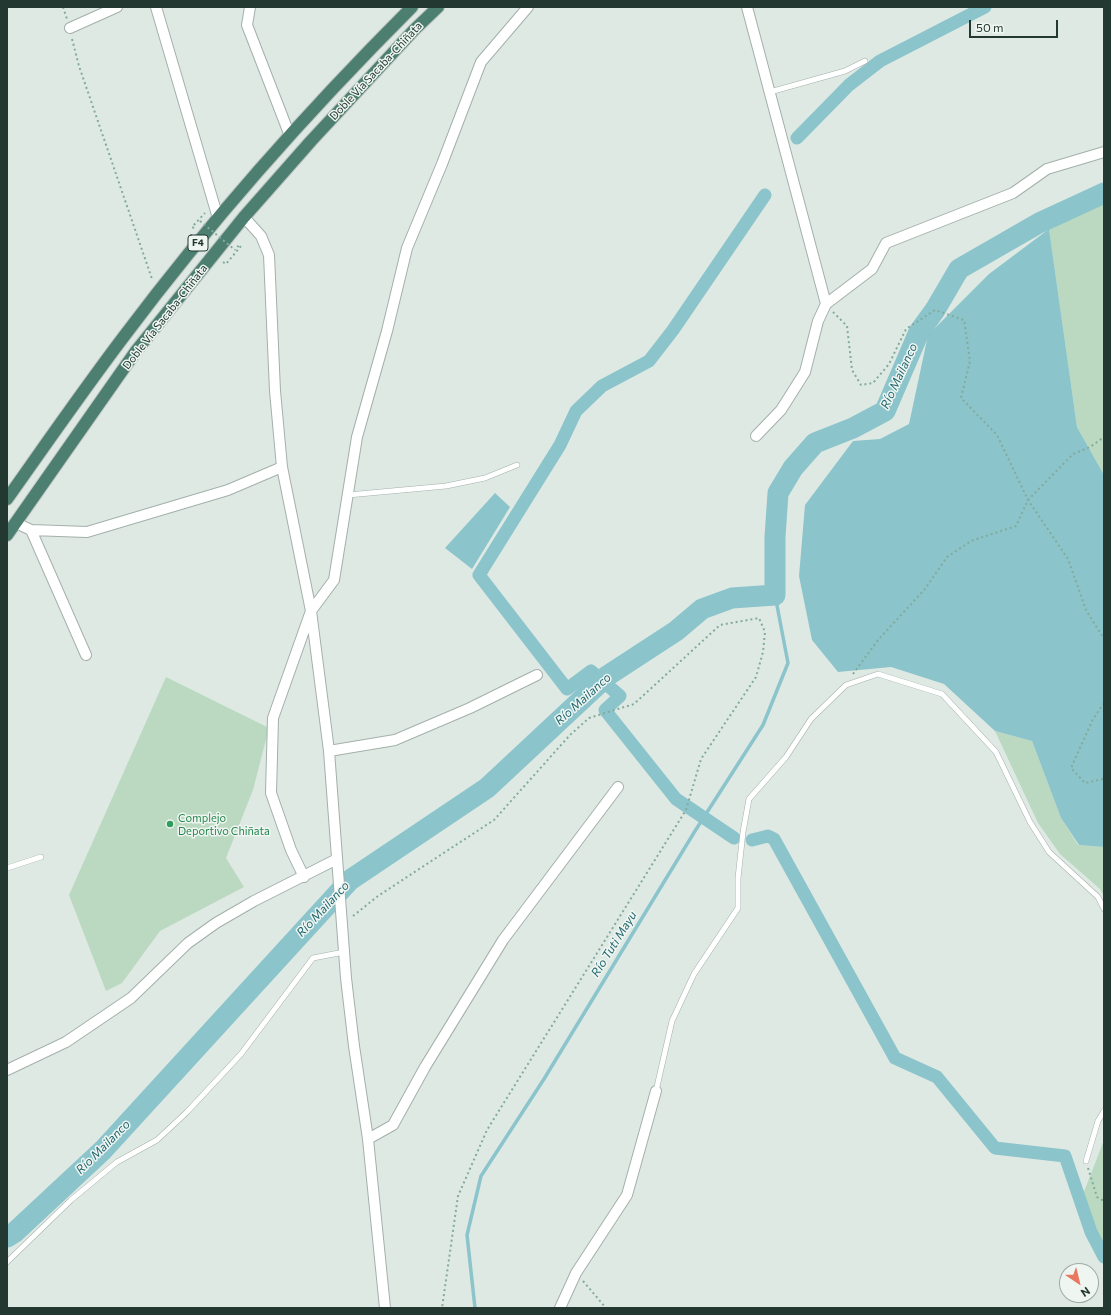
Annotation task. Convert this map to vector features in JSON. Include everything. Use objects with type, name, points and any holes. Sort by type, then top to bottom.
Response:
[{"type":"highway","name":"Doble Vía Sacaba-Chiñata","points":[[7,499],[124,335],[218,218],[290,136],[373,46],[412,7]]},
{"type":"highway","name":"Doble Vía Sacaba-Chiñata","points":[[7,535],[136,351],[244,217],[316,135],[414,30],[438,7]]},
{"type":"street","points":[[70,28],[117,7]]},
{"type":"street","points":[[156,7],[218,218]]},
{"type":"street","points":[[250,7],[247,25],[290,136]]},
{"type":"street","points":[[304,876],[290,850],[272,793],[273,718],[312,611],[334,580],[357,437],[387,332],[407,248],[482,62],[528,7]]},
{"type":"street","points":[[747,7],[826,304]]},
{"type":"street","points":[[756,436],[781,410],[805,372],[818,321],[826,304],[872,269],[886,243],[1013,193],[1047,169],[1104,152]]},
{"type":"street","points":[[244,217],[261,236],[269,255],[275,391],[282,467],[312,611],[329,751],[344,952],[354,1046],[368,1139],[385,1308]]},
{"type":"street","points":[[16,523],[31,530],[87,532],[228,490],[282,467]]},
{"type":"street","points":[[31,530],[86,655]]},
{"type":"street","points":[[329,751],[395,740],[470,708],[537,675]]},
{"type":"street","points":[[368,1139],[393,1125],[425,1067],[503,940],[618,787]]},
{"type":"street","points":[[7,1070],[66,1042],[131,998],[188,943],[216,923],[254,901],[337,859]]},
{"type":"street","points":[[560,1308],[576,1273],[627,1195],[656,1090]]},
{"type":"lane","points":[[770,92],[845,71],[865,61]]},
{"type":"lane","points":[[348,495],[446,486],[486,478],[517,465]]},
{"type":"lane","points":[[656,1090],[672,1020],[694,974],[738,908],[738,878],[743,832],[749,800],[786,757],[811,719],[846,685],[878,674],[942,694],[996,752],[1030,822],[1049,852],[1098,897],[1104,909]]},
{"type":"lane","points":[[7,868],[41,857]]},
{"type":"lane","points":[[7,1262],[71,1200],[117,1162],[157,1140],[187,1112],[241,1054],[313,958],[344,952]]},
{"type":"lane","points":[[1086,1161],[1098,1121],[1104,1111]]},
{"type":"path","points":[[63,7],[70,28],[79,66],[157,294]]},
{"type":"path","points":[[200,221],[234,250],[239,245],[241,246],[226,264]]},
{"type":"path","points":[[826,304],[847,326],[852,370],[861,385],[873,384],[889,364],[906,329],[935,310],[964,320],[970,362],[961,398],[997,435],[1028,500],[1068,559],[1086,610],[1104,639]]},
{"type":"path","points":[[846,685],[878,640],[925,589],[947,557],[972,541],[1016,526],[1028,500],[1073,454],[1090,447],[1104,437]]},
{"type":"path","points":[[342,924],[378,896],[494,820],[564,740],[589,718],[634,704],[720,625],[759,618],[765,632],[763,652],[756,677],[701,759],[686,810],[487,1130],[458,1196],[442,1308]]},
{"type":"path","points":[[1103,779],[1085,783],[1071,768],[1093,719],[1104,702]]},
{"type":"path","points":[[1086,1161],[1097,1197],[1104,1201]]},
{"type":"path","points":[[576,1273],[606,1308]]},
{"type":"green space","points":[[1104,201],[1104,475],[1077,427],[1049,229]]},
{"type":"green space","name":"Complejo Deportivo Chiñata","points":[[166,677],[269,728],[253,790],[226,858],[244,887],[160,931],[122,983],[106,991],[69,895]]},
{"type":"green space","points":[[995,731],[1032,741],[1061,818],[1078,845],[1104,847],[1104,896],[1100,889],[1060,854],[1038,823]]},
{"type":"green space","points":[[1104,1140],[1104,1257],[1091,1232],[1080,1202]]},
{"type":"water","points":[[1049,229],[1077,427],[1104,475],[1104,847],[1079,845],[1061,818],[1032,741],[995,731],[944,684],[891,667],[838,672],[812,640],[799,576],[805,505],[853,441],[880,439],[909,424],[928,335],[989,274]]},
{"type":"water","points":[[495,493],[510,507],[472,569],[445,548]]},
{"type":"waterway","points":[[797,138],[849,85],[880,61],[985,7]]},
{"type":"waterway","name":"Río Mailanco","points":[[7,1237],[15,1232],[103,1150],[350,880],[487,788],[607,676],[676,631],[702,609],[732,598],[775,595],[775,537],[778,493],[793,468],[815,443],[853,428],[885,411],[919,332],[935,310],[959,269],[1039,223],[1104,193]]},
{"type":"waterway","points":[[734,838],[676,799],[605,710],[620,696],[591,671],[567,689],[479,575],[560,445],[576,411],[602,386],[649,361],[673,330],[765,195]]},
{"type":"waterway","name":"Río Tuti Mayu","points":[[475,1308],[467,1235],[481,1176],[544,1079],[695,831],[763,725],[788,663],[775,595]]},
{"type":"waterway","points":[[752,840],[768,836],[774,839],[895,1058],[937,1077],[995,1148],[1065,1156],[1091,1232],[1104,1257]]},
{"type":"place","name":"Complejo Deportivo Chiñata","points":[[170,824]]}]
